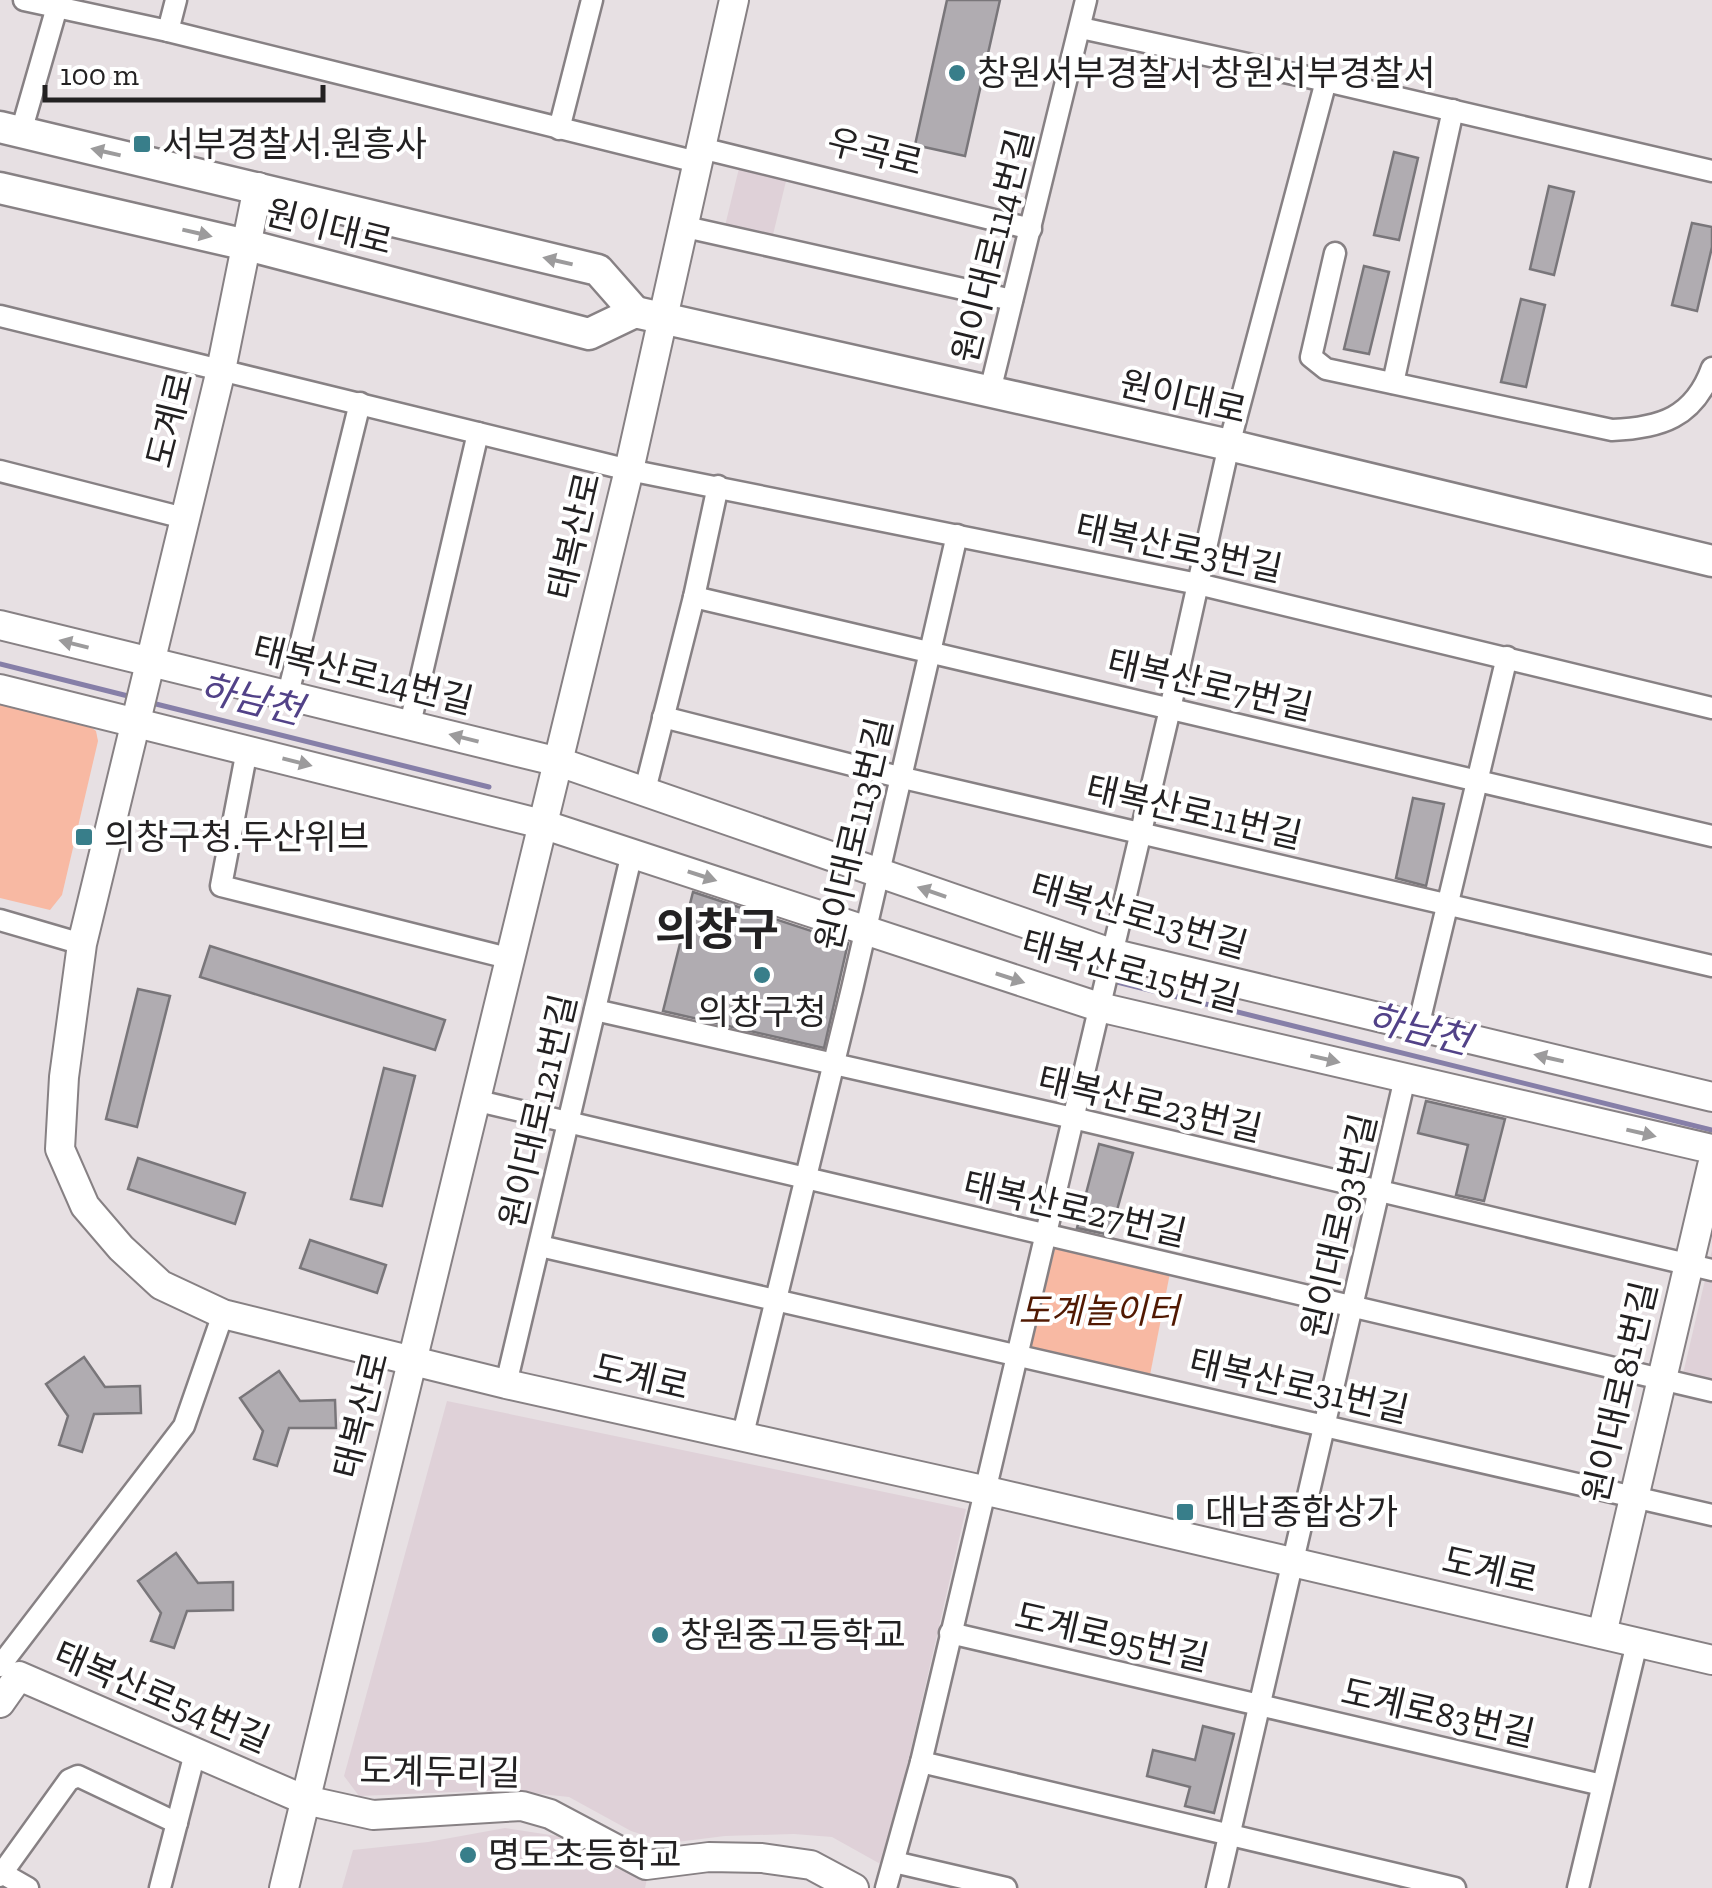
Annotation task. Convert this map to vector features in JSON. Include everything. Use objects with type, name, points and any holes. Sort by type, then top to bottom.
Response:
[{"type":"main road","name":"원이대로","points":[[10,129],[598,270],[649,315],[1228,445],[1712,560]]},
{"type":"main road","name":"원이대로","points":[[0,188],[246,244],[589,334],[649,315]]},
{"type":"street","name":"우곡로","points":[[24,0],[58,4],[559,129],[699,155],[1031,228]]},
{"type":"street","points":[[168,31],[176,0]]},
{"type":"street","points":[[559,129],[591,0]]},
{"type":"street","points":[[649,315],[681,226],[734,0]]},
{"type":"street","name":"원이대로114번길","points":[[990,392],[1086,0]]},
{"type":"street","points":[[10,129],[58,4]]},
{"type":"street","points":[[1081,28],[1326,80],[1712,171]]},
{"type":"street","points":[[886,1888],[921,1762],[1170,709],[1228,445],[1326,80]]},
{"type":"street","points":[[1393,383],[1454,110]]},
{"type":"street","name":"도계로","points":[[258,187],[221,370],[82,944],[64,1077],[60,1149],[85,1206],[121,1248],[162,1285],[223,1314],[506,1384],[983,1490],[1712,1660]]},
{"type":"street","points":[[681,226],[1012,300]]},
{"type":"street","points":[[1335,253],[1311,357],[1326,369],[1612,430],[1645,428],[1672,420],[1692,404],[1712,368]]},
{"type":"street","name":"태복산로","points":[[284,1888],[628,470],[649,315]]},
{"type":"street","name":"태복산로3번길","points":[[0,316],[628,470],[1198,584],[1712,708]]},
{"type":"street","points":[[288,694],[360,403]]},
{"type":"street","points":[[410,724],[478,433]]},
{"type":"street","points":[[0,471],[184,518]]},
{"type":"street","points":[[644,790],[694,598],[718,486]]},
{"type":"street","name":"원이대로113번길","points":[[742,1438],[957,535]]},
{"type":"street","name":"태복산로7번길","points":[[694,598],[1712,836]]},
{"type":"street","name":"태복산로14번길","points":[[0,626],[147,666],[288,694],[410,724],[558,766]]},
{"type":"street","points":[[1418,1027],[1507,657]]},
{"type":"street","name":"태복산로15번길","points":[[0,690],[135,717],[247,750],[543,821],[1099,1007],[1712,1149]]},
{"type":"street","name":"태복산로11번길","points":[[663,717],[1140,834],[1712,966]]},
{"type":"street","points":[[247,750],[221,886],[508,958]]},
{"type":"street","name":"태복산로13번길","points":[[558,766],[644,790],[1111,953],[1712,1097]]},
{"type":"street","name":"원이대로121번길","points":[[506,1384],[632,852]]},
{"type":"street","points":[[0,920],[82,944]]},
{"type":"street","name":"태복산로23번길","points":[[595,1010],[1700,1267]]},
{"type":"street","name":"원이대로93번길","points":[[1292,1563],[1406,1078]]},
{"type":"street","name":"태복산로27번길","points":[[474,1100],[1712,1391]]},
{"type":"street","name":"원이대로81번길","points":[[1602,1634],[1662,1379],[1700,1267],[1712,1166]]},
{"type":"street","name":"태복산로31번길","points":[[540,1246],[1712,1515]]},
{"type":"street","points":[[0,1666],[184,1426],[223,1314]]},
{"type":"street","points":[[1217,1888],[1292,1563]]},
{"type":"street","name":"도계로95번길","points":[[950,1633],[1259,1705]]},
{"type":"street","points":[[1578,1888],[1636,1642]]},
{"type":"street","name":"태복산로54번길","points":[[0,1703],[19,1676],[305,1800]]},
{"type":"street","name":"도계로83번길","points":[[1259,1705],[1602,1784]]},
{"type":"street","points":[[160,1888],[195,1753]]},
{"type":"street","points":[[921,1762],[1456,1888]]},
{"type":"street","points":[[28,1888],[1,1873],[69,1780],[78,1776],[177,1823]]},
{"type":"street","name":"도계두리길","points":[[305,1800],[373,1815],[522,1806],[550,1814],[646,1865],[709,1857],[762,1858],[812,1865],[854,1888]]},
{"type":"street","points":[[894,1862],[1006,1888]]},
{"type":"shaded area","points":[[739,168],[787,177],[772,239],[724,230]]},
{"type":"shaded area","points":[[1712,1250],[1712,1385],[1682,1378]]},
{"type":"shaded area","name":"창원중고등학교","points":[[447,1401],[966,1509],[884,1866],[832,1837],[725,1836],[669,1843],[631,1831],[569,1797],[504,1790],[359,1796],[344,1776]]},
{"type":"shaded area","name":"명도초등학교","points":[[505,1828],[557,1836],[591,1860],[647,1879],[645,1888],[342,1888],[353,1850]]},
{"type":"green space","points":[[0,702],[84,722],[96,731],[98,741],[62,895],[50,910],[0,898]]},
{"type":"green space","name":"도계놀이터","points":[[1055,1249],[1170,1273],[1150,1375],[1030,1348]]},
{"type":"building","name":"창원서부경찰서 창원서부경찰서","points":[[947,0],[1000,0],[965,156],[915,145]]},
{"type":"building","points":[[1394,152],[1418,158],[1399,240],[1374,235]]},
{"type":"building","points":[[1549,186],[1574,192],[1554,275],[1530,269]]},
{"type":"building","points":[[1692,223],[1712,227],[1712,247],[1697,311],[1672,305]]},
{"type":"building","points":[[1364,266],[1389,272],[1369,354],[1344,349]]},
{"type":"building","points":[[1521,299],[1545,305],[1526,387],[1501,382]]},
{"type":"building","points":[[1413,798],[1444,804],[1426,886],[1396,878]]},
{"type":"building","name":"의창구청","points":[[693,892],[848,943],[824,1048],[663,1011]]},
{"type":"building","points":[[210,946],[445,1020],[435,1050],[200,977]]},
{"type":"building","points":[[138,989],[170,996],[137,1127],[106,1119]]},
{"type":"building","points":[[384,1068],[415,1076],[382,1206],[351,1199]]},
{"type":"building","points":[[1426,1101],[1505,1119],[1484,1201],[1456,1195],[1468,1145],[1418,1133]]},
{"type":"building","points":[[1099,1144],[1133,1153],[1110,1235],[1077,1228]]},
{"type":"building","points":[[138,1158],[245,1193],[235,1224],[128,1189]]},
{"type":"building","points":[[310,1240],[386,1265],[377,1293],[300,1268]]},
{"type":"building","points":[[84,1357],[105,1387],[140,1386],[141,1413],[94,1414],[82,1452],[59,1445],[68,1416],[46,1384]]},
{"type":"building","points":[[279,1371],[300,1401],[335,1400],[336,1428],[289,1428],[277,1466],[254,1459],[263,1431],[240,1398]]},
{"type":"building","points":[[176,1553],[198,1583],[233,1582],[233,1610],[187,1611],[174,1648],[151,1641],[161,1613],[138,1581]]},
{"type":"building","points":[[1203,1726],[1234,1734],[1214,1813],[1185,1806],[1190,1787],[1147,1776],[1153,1750],[1195,1760]]},
{"type":"waterway","name":"하남천","points":[[0,664],[132,697]]},
{"type":"waterway","name":"하남천","points":[[152,703],[489,787]]},
{"type":"waterway","name":"하남천","points":[[1113,981],[1712,1130]]},
{"type":"place","name":"창원서부경찰서 창원서부경찰서","points":[[957,73]]},
{"type":"place","name":"서부경찰서.원흥사","points":[[142,144]]},
{"type":"place","name":"의창구청.두산위브","points":[[84,837]]},
{"type":"place","name":"의창구청","points":[[762,975]]},
{"type":"place","name":"대남종합상가","points":[[1185,1512]]},
{"type":"place","name":"창원중고등학교","points":[[660,1635]]},
{"type":"place","name":"명도초등학교","points":[[468,1855]]},
{"type":"district","name":"의창구","points":[[717,929]]}]
